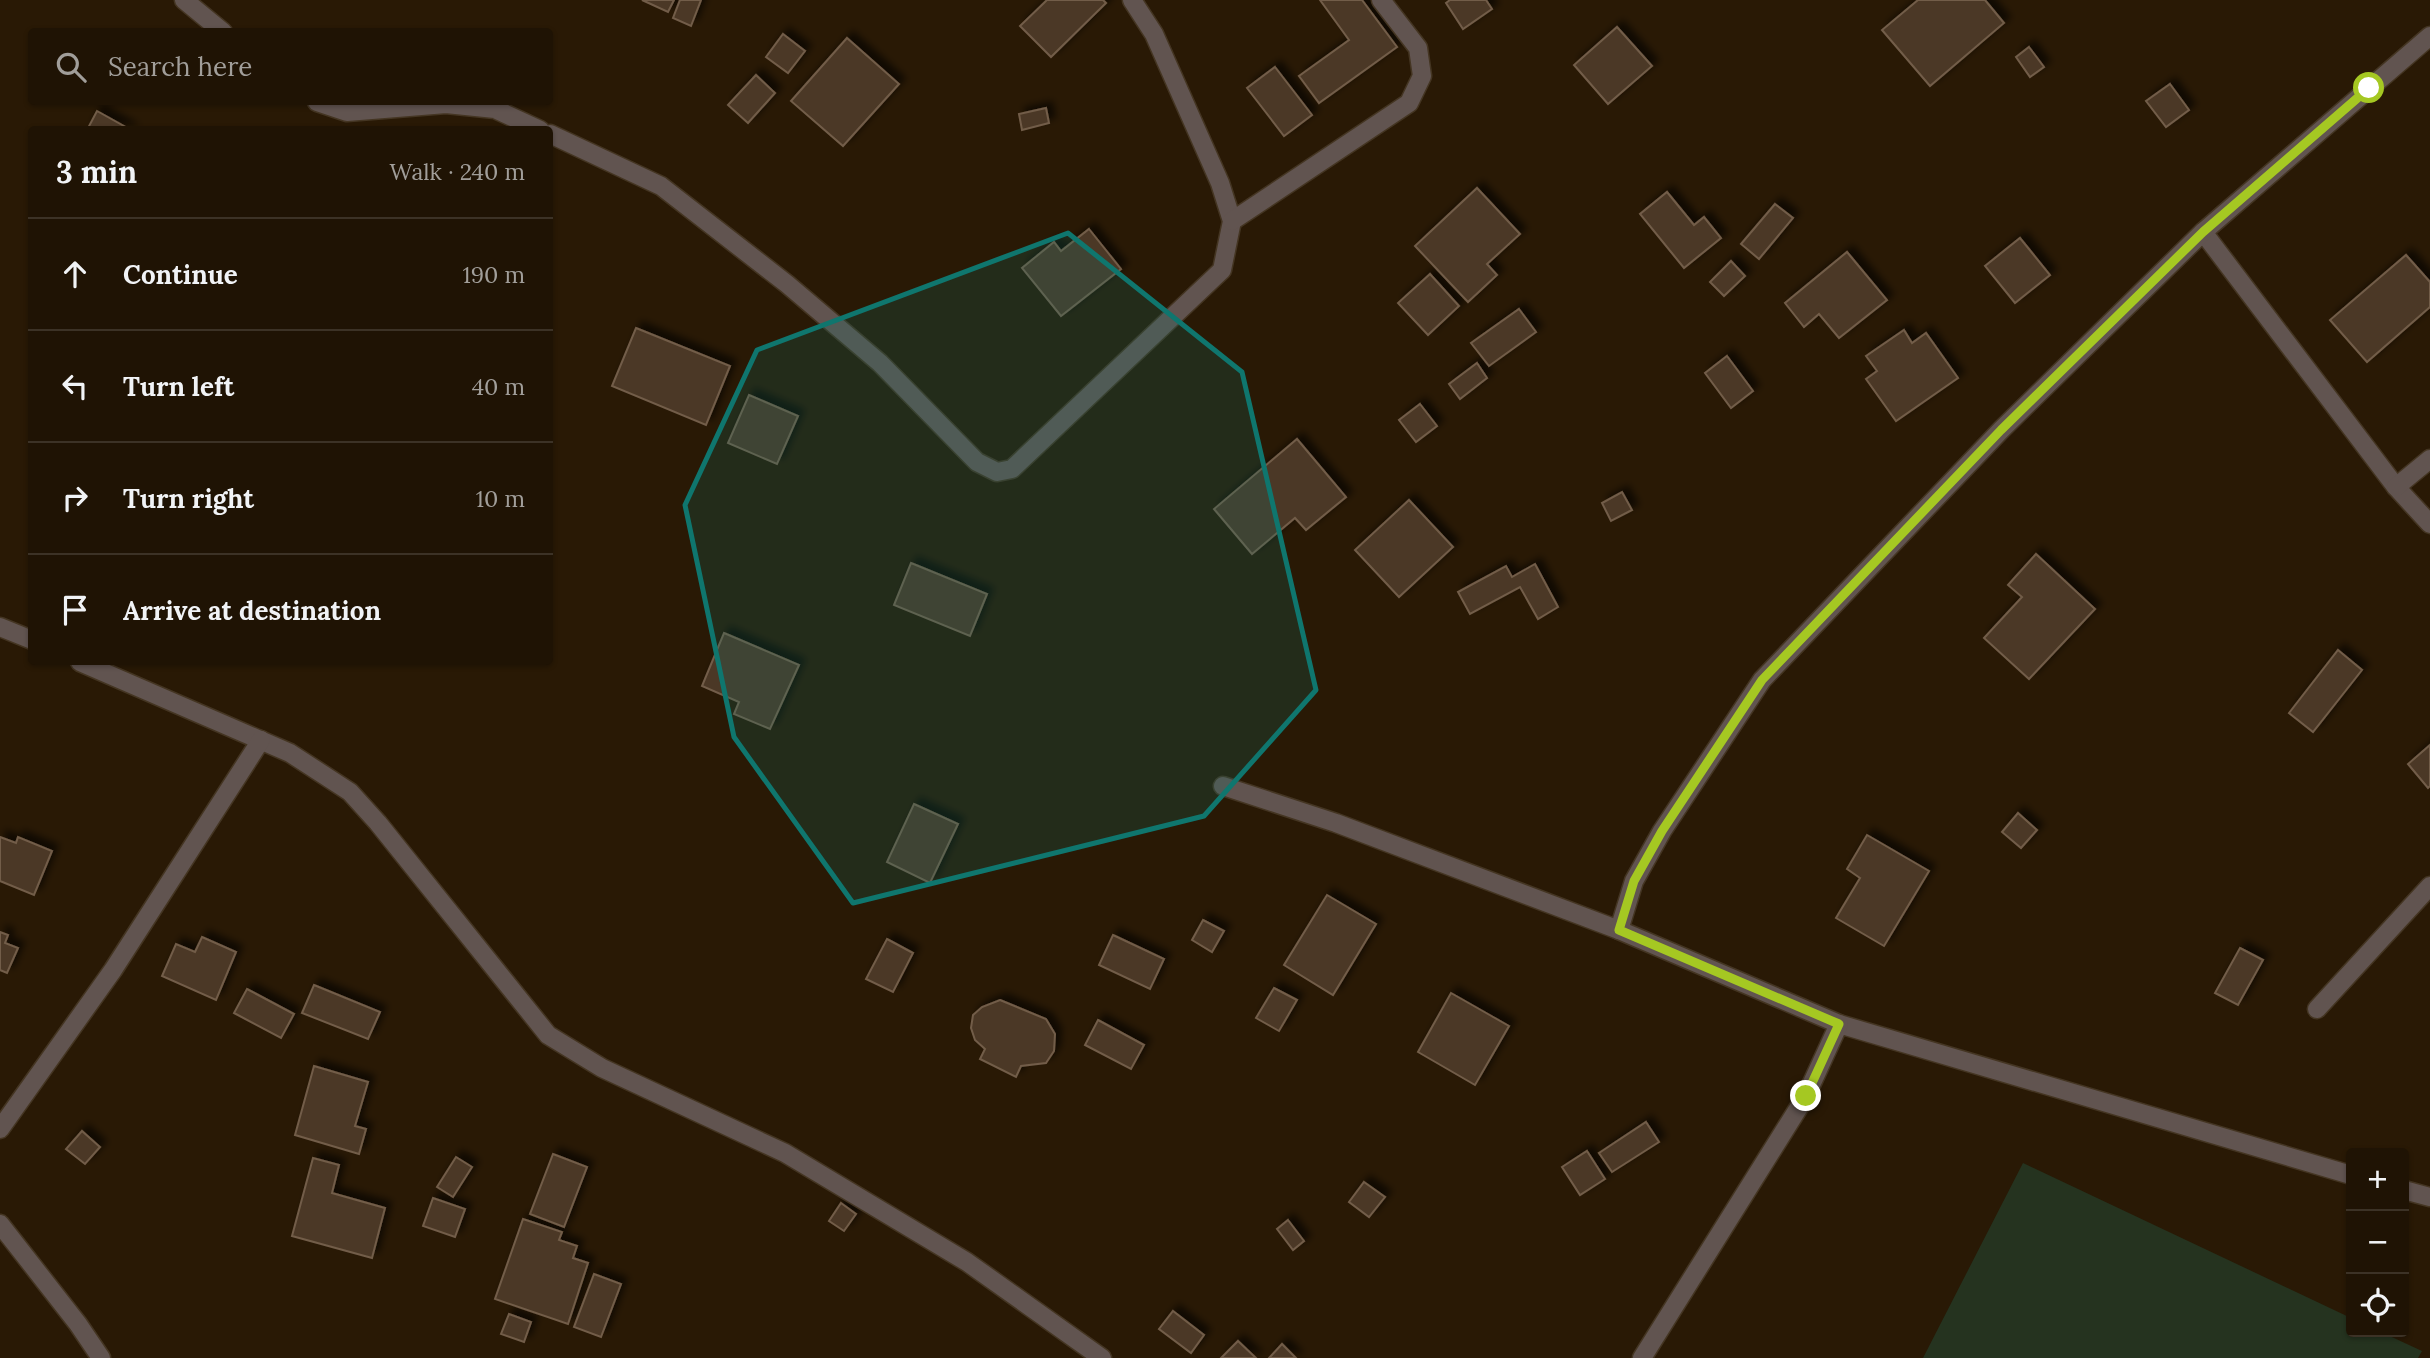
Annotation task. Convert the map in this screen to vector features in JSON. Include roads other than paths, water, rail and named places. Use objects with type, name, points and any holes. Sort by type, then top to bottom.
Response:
[{"type":"street","points":[[184,0],[218,28]]},
{"type":"street","points":[[553,135],[662,186],[798,293],[880,363],[977,462],[997,472],[1012,470],[1222,270],[1232,220],[1220,183],[1154,34],[1132,0]]},
{"type":"street","points":[[1232,220],[1409,103],[1422,76],[1418,48],[1381,0]]},
{"type":"street","points":[[1619,930],[1634,881],[1662,831],[1762,680],[2001,430],[2203,232],[2430,36]]},
{"type":"street","points":[[326,105],[347,112],[434,105]]},
{"type":"street","points":[[458,105],[495,108],[532,126]]},
{"type":"street","points":[[2203,232],[2396,487],[2430,524]]},
{"type":"street","points":[[2396,487],[2430,459]]},
{"type":"street","points":[[0,627],[28,638]]},
{"type":"street","points":[[87,665],[290,752],[350,792],[378,823],[548,1035],[602,1068],[785,1153],[967,1262],[1102,1358]]},
{"type":"street","points":[[0,1129],[113,970],[261,740]]},
{"type":"street","points":[[1223,786],[1336,823],[1619,930],[1839,1024],[2346,1174]]},
{"type":"street","points":[[2317,1009],[2430,886]]},
{"type":"street","points":[[1642,1358],[1806,1096],[1839,1024]]},
{"type":"street","points":[[2409,1191],[2430,1197]]},
{"type":"street","points":[[0,1224],[101,1358]]}]
